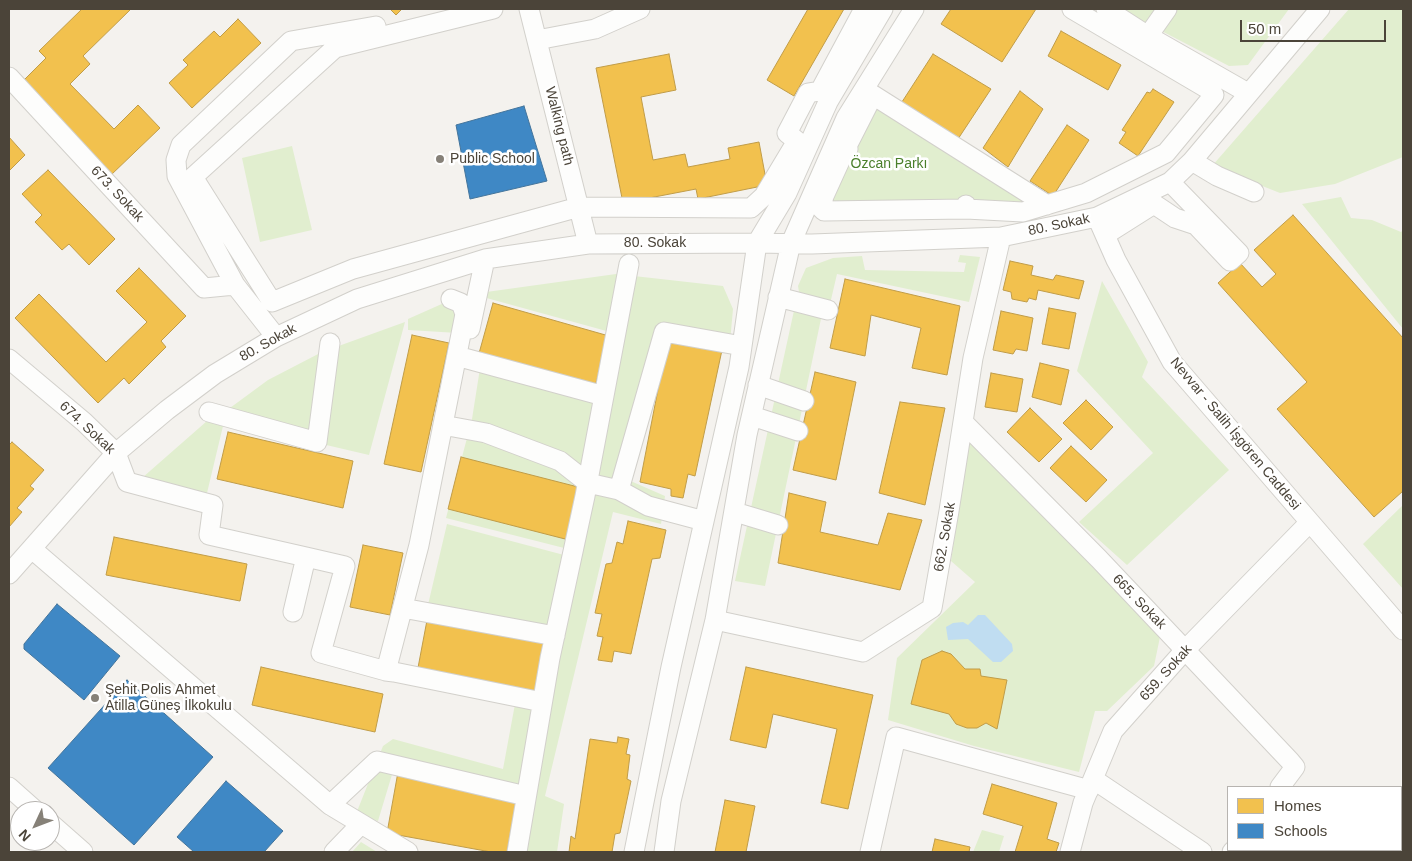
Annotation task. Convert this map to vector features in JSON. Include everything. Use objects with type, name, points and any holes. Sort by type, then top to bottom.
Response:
[{"type":"street","points":[[276,337],[235,285],[177,176],[176,160],[182,145],[291,41],[407,20],[440,9]]},
{"type":"street","points":[[493,9],[335,48],[194,177],[272,302],[353,270],[579,207],[751,208],[764,196],[797,141],[787,133],[808,93],[820,91],[864,9]]},
{"type":"street","name":"Walking path","points":[[529,9],[588,244]]},
{"type":"street","points":[[537,40],[595,29],[640,9]]},
{"type":"street","points":[[634,852],[671,667],[739,367],[757,243],[787,194],[828,102],[883,9]]},
{"type":"street","points":[[664,852],[671,801],[715,620],[758,385],[791,243],[846,118],[914,9]]},
{"type":"street","points":[[924,9],[873,95],[824,196],[821,208],[824,212],[966,207],[1024,212],[1086,193],[1166,153],[1214,95],[1208,89],[1072,9]]},
{"type":"street","points":[[1106,9],[1148,36],[1248,92]]},
{"type":"street","points":[[1148,36],[1167,9]]},
{"type":"street","name":"80. Sokak","points":[[9,574],[116,453],[167,410],[214,374],[276,337],[357,299],[485,259],[588,244],[822,244],[1001,237],[1098,217],[1170,182],[1192,160],[1320,9]]},
{"type":"street","name":"673. Sokak","points":[[9,77],[204,288],[235,285]]},
{"type":"street","points":[[873,95],[1047,205]]},
{"type":"street","points":[[1192,160],[1217,176],[1254,192]]},
{"type":"street","points":[[1105,235],[1154,204],[1175,218],[1196,225],[1230,261],[1239,253],[1170,182]]},
{"type":"street","name":"Nevvar - Salih İşgören Caddesi","points":[[1098,217],[1116,260],[1172,362],[1403,630]]},
{"type":"street","name":"662. Sokak","points":[[715,620],[863,652],[932,608],[972,358],[1001,237]]},
{"type":"street","points":[[390,671],[408,610],[485,259]]},
{"type":"street","points":[[517,852],[542,702],[588,483],[629,264]]},
{"type":"street","points":[[778,297],[828,310]]},
{"type":"street","points":[[390,671],[465,314],[461,303],[451,299]]},
{"type":"street","points":[[620,490],[664,332],[742,346]]},
{"type":"street","points":[[209,412],[317,442],[330,343]]},
{"type":"street","points":[[464,358],[604,396]]},
{"type":"street","name":"674. Sokak","points":[[9,359],[84,422],[116,453],[127,482],[213,505],[208,535],[306,557]]},
{"type":"street","points":[[758,385],[804,401]]},
{"type":"street","points":[[752,416],[798,431]]},
{"type":"street","name":"665. Sokak","points":[[963,422],[1099,559],[1295,767],[1281,786]]},
{"type":"street","points":[[448,426],[486,433],[560,461],[588,483],[620,490],[648,506],[704,521]]},
{"type":"street","points":[[735,512],[778,525]]},
{"type":"street","name":"659. Sokak","points":[[1073,851],[1091,784],[1113,731],[1185,650],[1309,523]]},
{"type":"street","points":[[32,549],[330,805],[408,852]]},
{"type":"street","points":[[293,612],[306,557],[345,566],[321,653],[390,671],[542,702]]},
{"type":"street","points":[[408,610],[555,636]]},
{"type":"street","points":[[870,852],[896,737],[1091,784],[1202,852]]},
{"type":"street","points":[[330,805],[377,761],[526,796]]},
{"type":"street","points":[[9,787],[25,801]]},
{"type":"street","points":[[334,852],[361,824]]},
{"type":"street","points":[[60,832],[83,852]]},
{"type":"green space","points":[[1124,9],[1289,9],[1248,65],[1229,66],[1123,11]]},
{"type":"green space","points":[[1349,9],[1403,9],[1403,157],[1335,184],[1280,193],[1212,166]]},
{"type":"green space","name":"Özcan Parkı","points":[[875,104],[1028,205],[824,207]]},
{"type":"green space","points":[[292,146],[312,230],[260,242],[242,158]]},
{"type":"green space","points":[[1341,197],[1351,218],[1372,220],[1401,232],[1403,230],[1403,329],[1302,204]]},
{"type":"green space","points":[[960,255],[980,257],[969,302],[837,274],[830,304],[800,298],[798,286],[806,268],[833,258],[862,256],[865,270],[964,272],[966,263],[958,262]]},
{"type":"green space","points":[[616,274],[723,286],[733,309],[730,342],[655,328],[626,479],[665,496],[661,524],[613,512],[545,796],[564,804],[557,852],[518,852],[523,790],[394,768],[378,821],[356,814],[383,746],[393,739],[503,769],[515,704],[545,708],[568,549],[446,518],[472,419],[481,362],[607,395],[621,335],[472,294]]},
{"type":"green space","points":[[1102,281],[1148,362],[1142,377],[1229,470],[1127,565],[1079,522],[1153,453],[1077,371]]},
{"type":"green space","points":[[444,303],[459,306],[458,333],[408,330],[408,319]]},
{"type":"green space","points":[[795,306],[822,314],[765,586],[735,581]]},
{"type":"green space","points":[[405,322],[369,455],[215,419],[268,380],[322,352]]},
{"type":"green space","points":[[207,421],[223,426],[207,493],[142,478]]},
{"type":"green space","points":[[969,437],[1161,632],[1154,666],[1107,711],[1095,711],[1079,772],[974,746],[888,720],[897,658],[975,582],[951,561]]},
{"type":"green space","points":[[1403,505],[1403,589],[1363,544]]},
{"type":"green space","points":[[447,524],[564,555],[551,631],[427,609]]},
{"type":"green space","points":[[982,830],[1004,836],[999,852],[973,852]]},
{"type":"green space","points":[[361,842],[377,852],[352,852]]},
{"type":"water","points":[[978,615],[985,615],[1012,644],[1013,651],[1001,662],[993,662],[968,639],[948,640],[946,627],[953,623],[963,622],[968,625]]},
{"type":"building: Homes","points":[[82,9],[131,9],[83,56],[90,64],[70,84],[114,129],[138,105],[160,128],[111,175],[21,83],[46,58],[39,51]]},
{"type":"building: Homes","points":[[390,9],[402,9],[396,15]]},
{"type":"building: Homes","points":[[808,9],[844,9],[794,96],[767,80]]},
{"type":"building: Homes","points":[[951,9],[1036,9],[1002,62],[941,24]]},
{"type":"building: Homes","points":[[238,19],[261,43],[192,108],[169,83],[188,65],[183,60],[214,31],[220,37]]},
{"type":"building: Homes","points":[[1061,31],[1121,65],[1108,90],[1048,56]]},
{"type":"building: Homes","points":[[669,54],[676,90],[641,97],[653,160],[685,154],[688,167],[730,159],[728,148],[759,142],[767,185],[698,199],[696,189],[623,203],[596,68]]},
{"type":"building: Homes","points":[[933,54],[991,89],[958,139],[900,105]]},
{"type":"building: Homes","points":[[1153,89],[1174,102],[1138,156],[1119,143],[1126,132],[1122,130],[1147,92],[1150,93]]},
{"type":"building: Homes","points":[[1020,91],[1043,109],[1008,167],[983,148]]},
{"type":"building: Homes","points":[[1067,125],[1089,140],[1053,196],[1030,181]]},
{"type":"building: Homes","points":[[9,137],[25,155],[9,171]]},
{"type":"building: Homes","points":[[48,170],[115,239],[89,265],[69,244],[62,250],[35,222],[42,215],[22,194]]},
{"type":"building: Homes","points":[[1293,215],[1403,338],[1403,491],[1374,517],[1277,409],[1307,382],[1218,283],[1240,263],[1262,287],[1276,274],[1254,250]]},
{"type":"building: Homes","points":[[1010,261],[1033,266],[1031,275],[1053,280],[1056,275],[1084,281],[1079,299],[1038,290],[1036,300],[1029,298],[1027,302],[1012,299],[1011,292],[1003,290]]},
{"type":"building: Homes","points":[[139,268],[186,316],[161,341],[166,347],[129,384],[124,378],[98,403],[15,318],[39,294],[106,362],[147,322],[116,291]]},
{"type":"building: Homes","points":[[845,279],[960,306],[947,375],[912,368],[921,328],[871,315],[865,356],[830,348]]},
{"type":"building: Homes","points":[[493,303],[609,336],[594,390],[478,357]]},
{"type":"building: Homes","points":[[1049,308],[1076,313],[1069,349],[1042,344]]},
{"type":"building: Homes","points":[[1001,311],[1033,318],[1027,351],[1016,349],[1013,354],[993,350]]},
{"type":"building: Homes","points":[[412,335],[449,343],[421,472],[384,464]]},
{"type":"building: Homes","points":[[668,338],[722,350],[695,476],[688,474],[683,498],[671,496],[671,489],[640,482]]},
{"type":"building: Homes","points":[[1040,363],[1069,370],[1061,405],[1032,397]]},
{"type":"building: Homes","points":[[815,372],[856,382],[836,480],[793,470]]},
{"type":"building: Homes","points":[[991,373],[1023,379],[1017,412],[985,407]]},
{"type":"building: Homes","points":[[1086,400],[1113,427],[1091,450],[1063,423]]},
{"type":"building: Homes","points":[[900,402],[945,408],[925,505],[879,493]]},
{"type":"building: Homes","points":[[1030,408],[1062,439],[1039,462],[1007,432]]},
{"type":"building: Homes","points":[[228,432],[353,461],[343,508],[217,479]]},
{"type":"building: Homes","points":[[12,442],[44,470],[30,486],[34,489],[17,508],[22,512],[9,527],[9,445]]},
{"type":"building: Homes","points":[[1071,446],[1107,480],[1086,502],[1050,468]]},
{"type":"building: Homes","points":[[461,457],[582,488],[569,540],[448,509]]},
{"type":"building: Homes","points":[[789,493],[826,502],[820,532],[878,545],[888,513],[922,520],[900,590],[778,563]]},
{"type":"building: Homes","points":[[628,521],[666,530],[660,558],[652,559],[631,654],[614,651],[612,662],[598,660],[603,637],[597,636],[602,614],[595,613],[606,564],[612,563],[617,542],[623,544]]},
{"type":"building: Homes","points":[[114,537],[247,564],[240,601],[106,575]]},
{"type":"building: Homes","points":[[363,545],[403,553],[390,615],[350,607]]},
{"type":"building: Homes","points":[[428,615],[547,639],[536,697],[417,673]]},
{"type":"building: Homes","points":[[942,651],[951,654],[965,669],[980,669],[981,676],[1007,680],[997,729],[986,723],[977,728],[967,728],[956,724],[949,714],[911,704],[922,660]]},
{"type":"building: Homes","points":[[261,667],[383,694],[375,732],[252,705]]},
{"type":"building: Homes","points":[[746,667],[873,695],[848,809],[821,803],[837,729],[773,714],[766,748],[730,740]]},
{"type":"building: Homes","points":[[618,737],[629,739],[626,754],[630,755],[627,779],[631,781],[620,833],[615,834],[612,852],[569,852],[571,836],[575,839],[590,739],[617,743]]},
{"type":"building: Homes","points":[[398,772],[518,794],[507,852],[491,852],[387,833]]},
{"type":"building: Homes","points":[[992,784],[1057,803],[1047,839],[1059,843],[1056,852],[1015,852],[1023,826],[983,814]]},
{"type":"building: Homes","points":[[725,800],[755,806],[746,852],[715,852]]},
{"type":"building: Homes","points":[[935,839],[970,847],[969,852],[932,852]]},
{"type":"building: Schools","points":[[524,106],[547,181],[470,199],[456,125]]},
{"type":"building: Schools","points":[[57,604],[120,656],[84,700],[24,649],[24,644]]},
{"type":"building: Schools","name":"Şehit Polis Ahmet Atilla Güneş İlkokulu","points":[[127,680],[213,757],[134,845],[48,768]]},
{"type":"building: Schools","points":[[226,781],[283,831],[264,852],[194,852],[177,837]]},
{"type":"place","name":"Public School","points":[[440,159]]},
{"type":"place","name":"Şehit Polis Ahmet Atilla Güneş İlkokulu","points":[[95,698]]}]
